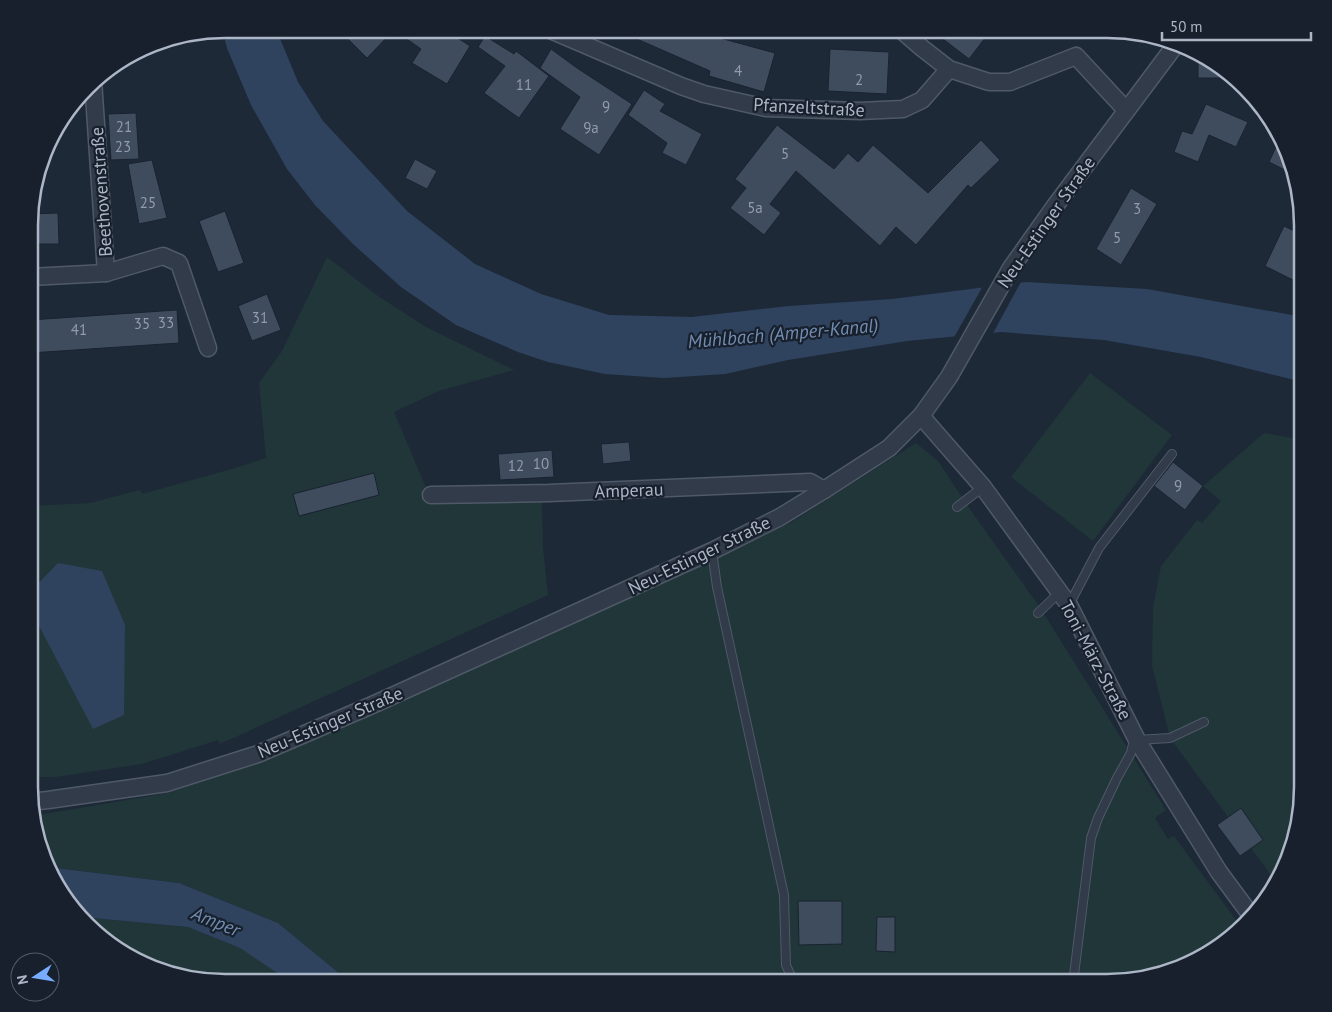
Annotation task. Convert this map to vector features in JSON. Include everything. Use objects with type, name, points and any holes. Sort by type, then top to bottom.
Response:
[{"type":"street","name":"Pfanzeltstraße","points":[[569,38],[682,86],[729,100],[766,108],[860,111],[903,109],[922,100],[949,69]]},
{"type":"street","points":[[910,38],[949,69],[989,82],[1010,82],[1076,56],[1126,110]]},
{"type":"street","name":"Neu-Estinger Straße","points":[[38,801],[166,783],[258,754],[370,706],[712,551],[780,517],[889,448],[921,416],[950,377],[1008,272],[1172,49]]},
{"type":"street","name":"Beethovenstraße","points":[[95,90],[106,273]]},
{"type":"street","name":"Beethovenstraße","points":[[38,277],[106,273],[163,256],[180,263],[208,348]]},
{"type":"street","name":"Toni-März-Straße","points":[[921,416],[983,487],[1064,598],[1137,740],[1219,872],[1248,911]]},
{"type":"street","name":"Amperau","points":[[431,495],[568,493],[810,482],[824,490]]},
{"type":"lane","points":[[1038,613],[1064,598],[1099,548],[1172,454]]},
{"type":"lane","points":[[957,507],[983,487]]},
{"type":"lane","points":[[712,551],[717,587],[784,894],[786,965],[790,975]]},
{"type":"lane","points":[[1074,975],[1091,838],[1106,802],[1131,753],[1133,744],[1137,740],[1170,738],[1204,722]]},
{"type":"green space","points":[[327,257],[378,296],[426,327],[514,370],[439,391],[394,412],[430,497],[542,499],[543,548],[548,595],[220,744],[218,740],[142,764],[55,777],[38,777],[38,506],[90,503],[140,490],[142,494],[266,458],[259,383],[282,351]]},
{"type":"green space","points":[[1090,373],[1172,435],[1093,541],[1011,477]]},
{"type":"green space","points":[[1264,433],[1294,438],[1294,799],[1291,824],[1285,847],[1272,876],[1251,848],[1240,856],[1217,825],[1228,817],[1170,738],[1152,666],[1153,608],[1161,566],[1197,520],[1202,523],[1221,501],[1203,486]]},
{"type":"green space","points":[[916,443],[938,461],[1041,609],[1166,810],[1155,818],[1168,839],[1174,836],[1237,922],[1211,943],[1167,965],[1132,973],[1107,975],[341,975],[278,923],[179,883],[56,868],[47,847],[39,815],[168,793],[263,760],[684,573],[792,522]]},
{"type":"green space","points":[[90,918],[188,927],[240,948],[280,975],[200,973],[165,965],[121,943]]},
{"type":"water","name":"Mühlbach (Amper-Kanal)","points":[[224,38],[280,38],[298,82],[323,121],[407,211],[475,264],[541,294],[609,315],[692,317],[789,306],[892,299],[1026,282],[1147,289],[1294,315],[1294,380],[1201,357],[1104,340],[1001,332],[907,341],[788,360],[725,374],[664,378],[605,374],[548,362],[518,352],[456,325],[401,287],[353,244],[315,205],[287,169],[251,105]]},
{"type":"water","points":[[58,563],[102,571],[125,625],[124,715],[93,729],[38,624],[38,584]]},
{"type":"water","name":"Amper","points":[[56,868],[179,883],[278,923],[341,975],[280,975],[240,948],[188,927],[90,918],[69,891]]},
{"type":"pier","points":[[1022,280],[992,335],[953,339],[984,284]]},
{"type":"building","points":[[347,38],[386,38],[367,58]]},
{"type":"building","points":[[405,38],[458,38],[470,46],[447,84],[412,63],[421,49]]},
{"type":"building","points":[[484,38],[488,38],[514,54],[516,51],[549,76],[519,118],[484,93],[505,66],[478,47]]},
{"type":"building","points":[[635,38],[720,38],[775,53],[764,92],[709,76],[710,71]]},
{"type":"building","points":[[942,38],[985,38],[969,59]]},
{"type":"building","points":[[551,49],[632,104],[599,155],[560,129],[580,97],[540,68]]},
{"type":"building","points":[[830,49],[889,52],[887,94],[828,91]]},
{"type":"building","points":[[1198,61],[1224,78],[1198,78]]},
{"type":"building","points":[[644,90],[665,104],[660,111],[702,134],[686,165],[662,153],[667,143],[628,115]]},
{"type":"building","points":[[1206,104],[1248,122],[1236,147],[1209,135],[1198,162],[1174,152],[1182,131],[1192,134]]},
{"type":"building","points":[[136,113],[139,159],[111,160],[108,114]]},
{"type":"building","points":[[777,125],[834,169],[848,153],[858,162],[873,145],[928,193],[981,140],[1000,160],[971,188],[968,185],[916,245],[896,227],[880,246],[796,171],[770,204],[781,213],[764,235],[730,208],[746,188],[735,179]]},
{"type":"building","points":[[1277,146],[1287,171],[1269,162]]},
{"type":"building","points":[[415,159],[437,171],[427,189],[405,178]]},
{"type":"building","points":[[152,160],[167,218],[139,224],[128,164]]},
{"type":"building","points":[[1131,188],[1157,204],[1121,265],[1096,249]]},
{"type":"building","points":[[225,211],[244,263],[218,272],[199,221]]},
{"type":"building","points":[[58,213],[59,244],[38,244],[38,214]]},
{"type":"building","points":[[1284,226],[1294,231],[1294,280],[1265,266]]},
{"type":"building","points":[[267,294],[281,330],[252,341],[238,306]]},
{"type":"building","points":[[177,310],[179,343],[38,352],[38,319]]},
{"type":"building","points":[[629,442],[631,461],[603,464],[601,444]]},
{"type":"building","points":[[552,450],[554,477],[500,480],[498,454]]},
{"type":"building","points":[[1173,462],[1203,486],[1185,510],[1154,486]]},
{"type":"building","points":[[374,473],[379,495],[299,516],[293,494]]},
{"type":"building","points":[[1241,808],[1263,840],[1240,856],[1217,825]]},
{"type":"building","points":[[798,901],[842,901],[842,944],[799,945]]},
{"type":"building","points":[[877,917],[895,917],[895,952],[876,951]]}]
